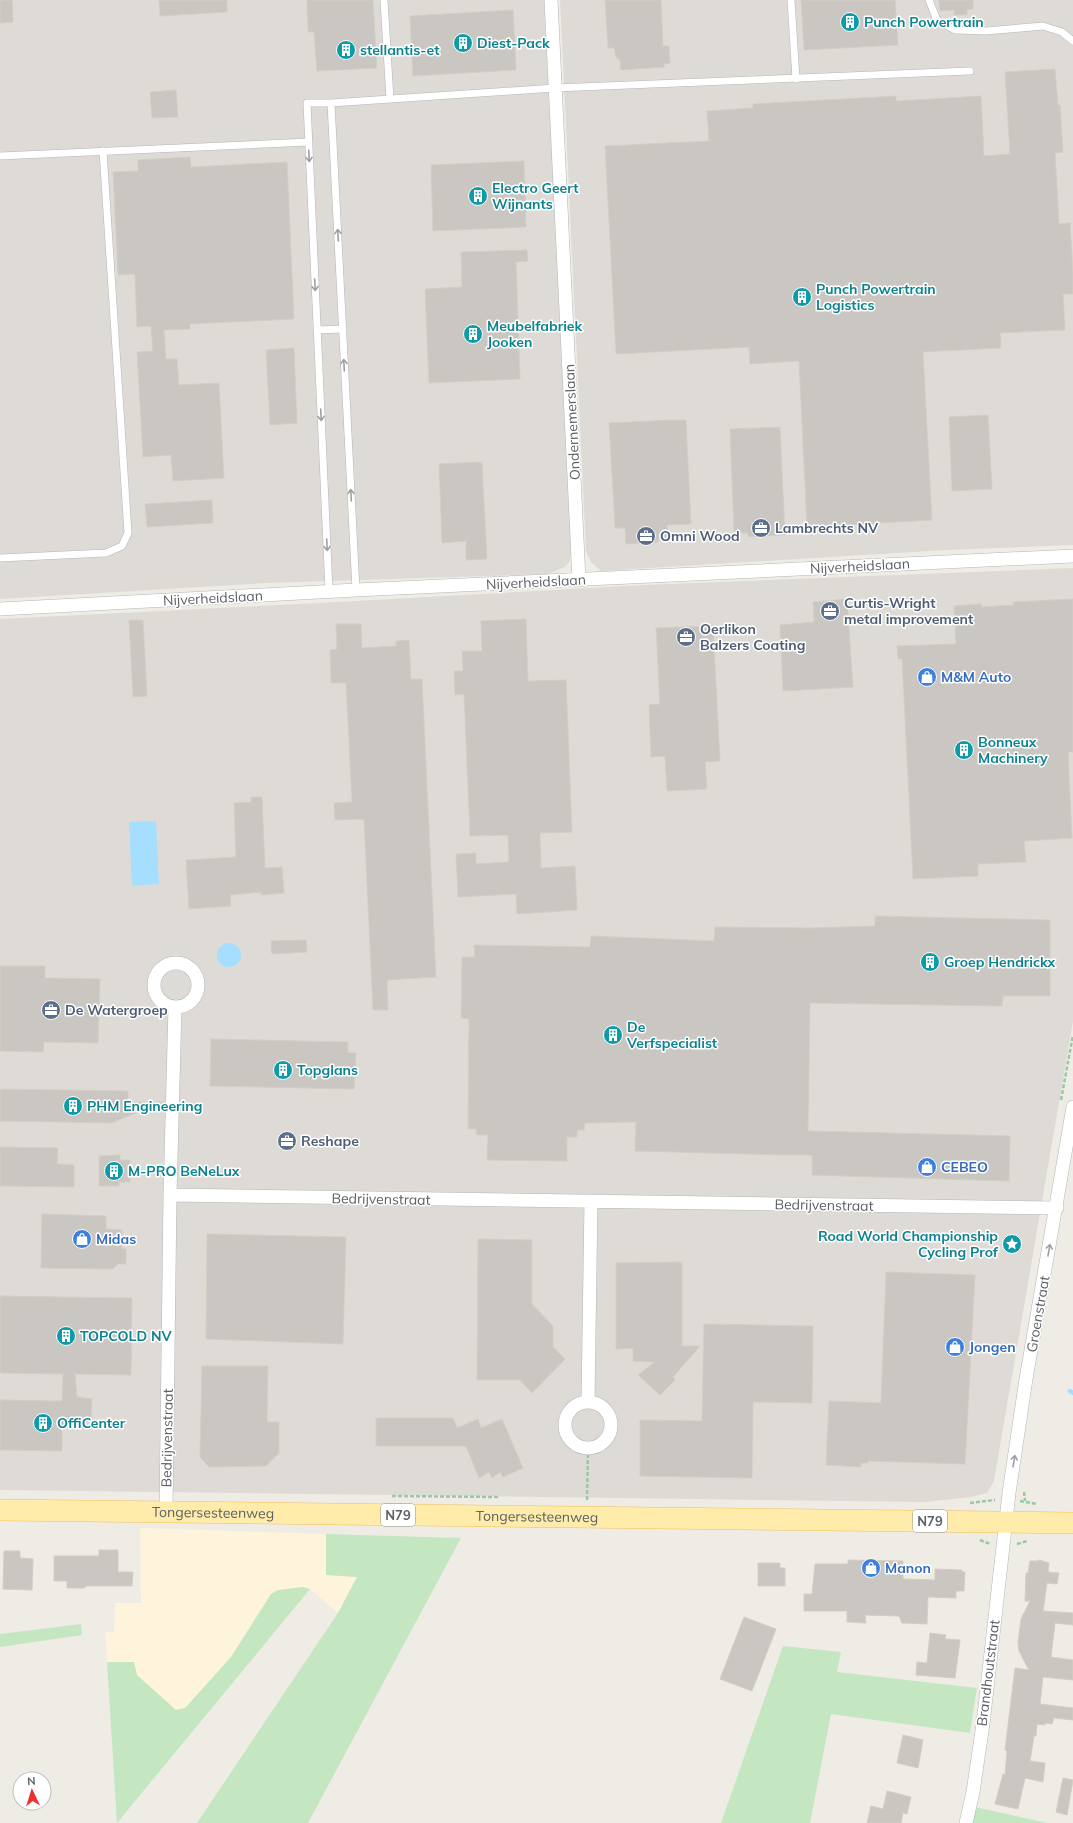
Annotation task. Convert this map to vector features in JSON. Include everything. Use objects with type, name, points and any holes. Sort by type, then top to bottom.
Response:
[{"type":"main road","name":"Tongersesteenweg","points":[[0,1510],[1073,1523]]},
{"type":"street","name":"Ondernemerslaan","points":[[551,0],[579,580]]},
{"type":"street","name":"Nijverheidslaan","points":[[0,609],[330,591],[1073,556]]},
{"type":"street","name":"Bedrijvenstraat","points":[[166,1512],[170,1195],[175,1006]]},
{"type":"street","name":"Groenstraat","points":[[1006,1522],[1026,1379],[1057,1208],[1073,1107]]},
{"type":"street","name":"Bedrijvenstraat","points":[[170,1195],[1057,1208]]},
{"type":"street","points":[[588,1401],[591,1201]]},
{"type":"street","points":[[588,1401],[598,1404],[607,1410],[611,1420],[611,1430],[606,1440],[598,1446],[588,1449],[577,1446],[569,1439],[565,1430],[565,1420],[569,1410],[578,1403],[588,1401]]},
{"type":"street","name":"Brandhoutstraat","points":[[966,1823],[973,1792],[983,1724],[1006,1522]]},
{"type":"lane","points":[[384,0],[390,99]]},
{"type":"lane","points":[[791,0],[796,79]]},
{"type":"lane","points":[[929,0],[937,20],[955,30],[986,31],[1044,26],[1062,32],[1073,41]]},
{"type":"lane","points":[[330,591],[307,103],[555,88],[970,71]]},
{"type":"lane","points":[[331,102],[356,590]]},
{"type":"lane","points":[[0,156],[309,142]]},
{"type":"lane","points":[[0,558],[106,554],[122,546],[128,533],[103,151]]},
{"type":"lane","points":[[317,330],[342,329]]},
{"type":"path","points":[[586,1517],[588,1449]]},
{"type":"path","points":[[1003,1546],[1030,1540]]},
{"type":"shaded area","points":[[0,0],[544,0],[572,543],[570,561],[565,567],[548,574],[267,583],[0,599]]},
{"type":"shaded area","points":[[560,0],[1073,0],[1073,545],[947,550],[601,571],[591,562],[586,551]]},
{"type":"shaded area","points":[[1073,568],[1073,1021],[994,1481],[987,1493],[971,1497],[925,1502],[0,1490],[0,619],[643,585]]},
{"type":"shaded area","points":[[140,1528],[326,1534],[326,1575],[357,1577],[338,1613],[310,1589],[271,1594],[231,1657],[193,1701],[185,1708],[176,1711],[137,1675],[134,1662],[107,1662],[105,1632],[114,1632],[115,1603],[141,1603]]},
{"type":"green space","points":[[326,1534],[461,1538],[308,1823],[197,1823],[338,1613],[357,1577],[326,1575]]},
{"type":"green space","points":[[303,1587],[310,1589],[117,1823],[107,1662],[134,1662],[137,1675],[176,1710],[185,1708],[231,1657],[271,1594],[278,1590]]},
{"type":"green space","points":[[81,1624],[82,1635],[0,1647],[0,1634]]},
{"type":"green space","points":[[783,1646],[841,1652],[837,1672],[977,1688],[970,1733],[831,1714],[810,1823],[721,1823]]},
{"type":"green space","points":[[975,1807],[1047,1823],[971,1823]]},
{"type":"water","points":[[156,821],[159,884],[132,886],[129,822]]},
{"type":"water","points":[[229,943],[238,946],[241,955],[238,964],[229,967],[220,964],[217,955],[220,946]]},
{"type":"building","points":[[0,0],[12,0],[13,22],[0,23]]},
{"type":"building","points":[[159,0],[227,0],[227,12],[160,16]]},
{"type":"building","name":"stellantis-et","points":[[307,0],[373,0],[377,68],[317,71],[314,32],[308,32]]},
{"type":"building","points":[[605,0],[661,0],[663,46],[669,46],[670,63],[664,64],[664,67],[621,70],[620,60],[616,57],[614,48],[608,48]]},
{"type":"building","name":"Punch Powertrain","points":[[801,0],[895,0],[898,45],[804,50]]},
{"type":"building","name":"Punch Powertrain","points":[[939,0],[973,0],[973,9],[967,10],[967,15],[954,15],[954,10],[940,11]]},
{"type":"building","name":"Diest-Pack","points":[[513,10],[516,70],[413,76],[410,16]]},
{"type":"building","name":"Punch Powertrain Logistics","points":[[1055,69],[1058,105],[1060,105],[1063,152],[1055,153],[1059,224],[1070,223],[1073,273],[1073,294],[1063,294],[1065,330],[1000,333],[1001,348],[923,352],[932,520],[807,527],[799,361],[750,364],[749,347],[616,354],[605,146],[709,141],[707,111],[753,108],[753,104],[896,96],[896,101],[981,96],[984,156],[1010,154],[1005,72]]},
{"type":"building","points":[[176,90],[178,117],[152,118],[150,92]]},
{"type":"building","points":[[190,157],[191,167],[287,162],[294,319],[190,324],[190,329],[164,330],[166,359],[177,359],[179,385],[219,383],[224,478],[173,481],[171,455],[143,457],[137,352],[153,351],[151,326],[137,327],[135,274],[118,275],[113,172],[138,171],[138,160]]},
{"type":"building","name":"Electro Geert Wijnants","points":[[524,161],[526,227],[433,231],[431,165]]},
{"type":"building","name":"Meubelfabriek Jooken","points":[[527,250],[528,261],[516,262],[520,379],[429,383],[425,289],[462,287],[461,252]]},
{"type":"building","points":[[294,348],[297,423],[270,425],[266,350]]},
{"type":"building","points":[[988,415],[992,489],[952,491],[949,417]]},
{"type":"building","points":[[686,420],[691,524],[667,525],[668,538],[658,539],[658,542],[626,544],[625,528],[615,528],[609,423]]},
{"type":"building","points":[[780,427],[785,535],[748,537],[748,533],[734,533],[730,429]]},
{"type":"building","points":[[482,462],[487,559],[466,560],[466,541],[442,543],[439,464]]},
{"type":"building","points":[[212,500],[213,523],[147,527],[145,504]]},
{"type":"building","points":[[847,599],[853,687],[783,691],[780,625],[814,622],[813,602]]},
{"type":"building","name":"Bonneux Machinery","points":[[1073,599],[1073,752],[1068,752],[1072,838],[1024,841],[1026,862],[978,864],[978,876],[913,879],[902,659],[898,659],[897,646],[956,644],[954,606],[981,604],[981,607],[1014,605],[1013,602]]},
{"type":"building","points":[[526,619],[528,681],[566,680],[572,832],[540,833],[541,868],[575,866],[577,910],[517,914],[516,894],[458,897],[456,854],[476,853],[476,864],[509,862],[508,835],[470,836],[464,694],[455,695],[454,671],[463,671],[462,651],[482,651],[481,621]]},
{"type":"building","points":[[129,620],[143,620],[147,696],[133,697]]},
{"type":"building","points":[[336,624],[361,624],[362,648],[396,646],[396,641],[409,640],[411,679],[422,679],[436,977],[387,980],[388,1010],[373,1010],[364,819],[335,820],[334,803],[352,802],[346,683],[331,683],[330,650],[337,649]]},
{"type":"building","points":[[713,626],[720,761],[705,762],[707,789],[667,791],[665,756],[651,757],[649,705],[660,704],[656,628]]},
{"type":"building","points":[[251,797],[262,797],[265,868],[282,867],[284,893],[261,895],[261,892],[230,895],[231,906],[189,909],[186,860],[236,857],[234,803],[251,802]]},
{"type":"building","points":[[875,916],[1050,920],[1050,996],[1003,996],[1002,1006],[810,1003],[808,1131],[1010,1136],[1009,1181],[812,1175],[812,1155],[635,1151],[636,1122],[585,1123],[584,1130],[577,1130],[577,1137],[567,1137],[567,1161],[487,1160],[488,1135],[477,1135],[476,1129],[468,1129],[469,1019],[461,1018],[462,957],[475,957],[474,945],[590,947],[591,936],[714,941],[715,927],[812,928],[875,926]]},
{"type":"building","points":[[306,940],[307,952],[272,954],[271,941]]},
{"type":"building","name":"De Watergroep","points":[[0,966],[45,966],[45,978],[100,979],[98,1043],[44,1042],[43,1052],[0,1051]]},
{"type":"building","name":"Topglans","points":[[211,1039],[348,1042],[348,1053],[356,1053],[354,1089],[210,1086]]},
{"type":"building","name":"PHM Engineering","points":[[0,1089],[128,1091],[128,1102],[164,1102],[111,1123],[0,1121]]},
{"type":"building","points":[[0,1147],[58,1148],[57,1164],[74,1165],[74,1187],[0,1186]]},
{"type":"building","name":"M-PRO BeNeLux","points":[[120,1155],[120,1160],[130,1160],[130,1182],[119,1182],[119,1186],[99,1186],[99,1156]]},
{"type":"building","name":"Midas","points":[[42,1214],[106,1216],[106,1229],[122,1230],[122,1249],[126,1249],[126,1264],[118,1264],[113,1269],[41,1268]]},
{"type":"building","points":[[207,1234],[346,1237],[343,1344],[206,1339]]},
{"type":"building","points":[[478,1239],[532,1240],[532,1304],[553,1326],[553,1347],[565,1359],[532,1393],[520,1380],[477,1380]]},
{"type":"building","points":[[682,1262],[682,1346],[700,1346],[673,1377],[675,1380],[660,1395],[638,1375],[655,1362],[633,1361],[633,1348],[616,1349],[616,1263]]},
{"type":"building","points":[[886,1272],[975,1275],[965,1464],[868,1461],[868,1463],[861,1463],[861,1467],[826,1465],[829,1401],[881,1403]]},
{"type":"building","name":"TOPCOLD NV","points":[[0,1296],[132,1298],[131,1375],[75,1374],[77,1397],[92,1399],[91,1419],[85,1419],[85,1428],[62,1427],[62,1451],[0,1450],[0,1400],[62,1401],[63,1374],[0,1373]]},
{"type":"building","points":[[704,1324],[813,1326],[812,1403],[753,1402],[752,1478],[640,1476],[640,1420],[702,1421]]},
{"type":"building","points":[[202,1366],[268,1366],[267,1422],[279,1422],[279,1453],[266,1466],[209,1467],[200,1457]]},
{"type":"building","points":[[376,1418],[453,1418],[457,1428],[478,1419],[481,1428],[502,1419],[523,1468],[503,1477],[500,1472],[492,1478],[489,1472],[479,1478],[466,1446],[376,1446]]},
{"type":"building","points":[[99,1550],[118,1550],[118,1572],[133,1572],[132,1586],[85,1586],[85,1588],[67,1588],[67,1581],[54,1581],[54,1556],[99,1556]]},
{"type":"building","points":[[4,1551],[20,1551],[20,1558],[33,1559],[32,1590],[3,1589]]},
{"type":"building","points":[[848,1560],[903,1561],[903,1579],[935,1580],[935,1569],[962,1570],[962,1572],[965,1572],[964,1591],[956,1591],[956,1598],[928,1597],[927,1624],[902,1623],[899,1616],[865,1615],[866,1623],[847,1622],[847,1611],[804,1611],[804,1594],[812,1594],[815,1564],[848,1564]]},
{"type":"building","points":[[1039,1560],[1049,1563],[1048,1572],[1059,1573],[1057,1584],[1047,1583],[1043,1611],[1073,1613],[1073,1625],[1055,1623],[1051,1657],[1073,1660],[1073,1680],[1043,1677],[1040,1704],[1073,1708],[1073,1720],[1054,1718],[1052,1724],[1037,1724],[1036,1736],[1034,1736],[1030,1761],[1045,1763],[1043,1782],[1025,1778],[1018,1809],[995,1804],[1003,1774],[1005,1775],[1007,1751],[1005,1750],[1015,1668],[1029,1670],[1019,1651],[1018,1642],[1021,1619],[1030,1601],[1025,1601],[1026,1573],[1028,1573],[1030,1561]]},
{"type":"building","points":[[758,1563],[780,1563],[780,1568],[785,1568],[785,1586],[758,1586]]},
{"type":"building","points":[[744,1617],[776,1629],[752,1691],[720,1679]]},
{"type":"building","points":[[930,1633],[946,1635],[945,1639],[960,1640],[955,1678],[916,1675],[917,1662],[927,1663]]},
{"type":"building","points":[[903,1735],[923,1740],[918,1768],[897,1763]]},
{"type":"building","points":[[1063,1778],[1073,1780],[1067,1815],[1056,1812]]},
{"type":"building","points":[[887,1791],[911,1797],[907,1814],[903,1813],[901,1823],[867,1823],[871,1806],[883,1809]]},
{"type":"place","name":"Punch Powertrain","points":[[850,22]]},
{"type":"place","name":"Diest-Pack","points":[[463,43]]},
{"type":"place","name":"stellantis-et","points":[[346,50]]},
{"type":"place","name":"Electro Geert Wijnants","points":[[478,196]]},
{"type":"place","name":"Punch Powertrain Logistics","points":[[802,297]]},
{"type":"place","name":"Meubelfabriek Jooken","points":[[473,334]]},
{"type":"place","name":"Lambrechts NV","points":[[761,528]]},
{"type":"place","name":"Omni Wood","points":[[646,536]]},
{"type":"place","name":"Curtis-Wright metal improvement","points":[[830,611]]},
{"type":"place","name":"Oerlikon Balzers Coating","points":[[686,637]]},
{"type":"place","name":"M&M Auto","points":[[927,677]]},
{"type":"place","name":"Bonneux Machinery","points":[[964,750]]},
{"type":"place","name":"Groep Hendrickx","points":[[930,962]]},
{"type":"place","name":"De Watergroep","points":[[51,1010]]},
{"type":"place","name":"De Verfspecialist","points":[[613,1035]]},
{"type":"place","name":"Topglans","points":[[283,1070]]},
{"type":"place","name":"PHM Engineering","points":[[73,1106]]},
{"type":"place","name":"Reshape","points":[[287,1141]]},
{"type":"place","name":"CEBEO","points":[[927,1167]]},
{"type":"place","name":"M-PRO BeNeLux","points":[[114,1171]]},
{"type":"place","name":"Midas","points":[[82,1239]]},
{"type":"place","name":"Road World Championship Cycling Prof","points":[[1012,1244]]},
{"type":"place","name":"TOPCOLD NV","points":[[66,1336]]},
{"type":"place","name":"Jongen","points":[[955,1347]]},
{"type":"place","name":"OffiCenter","points":[[43,1423]]},
{"type":"place","name":"Manon","points":[[871,1568]]}]
